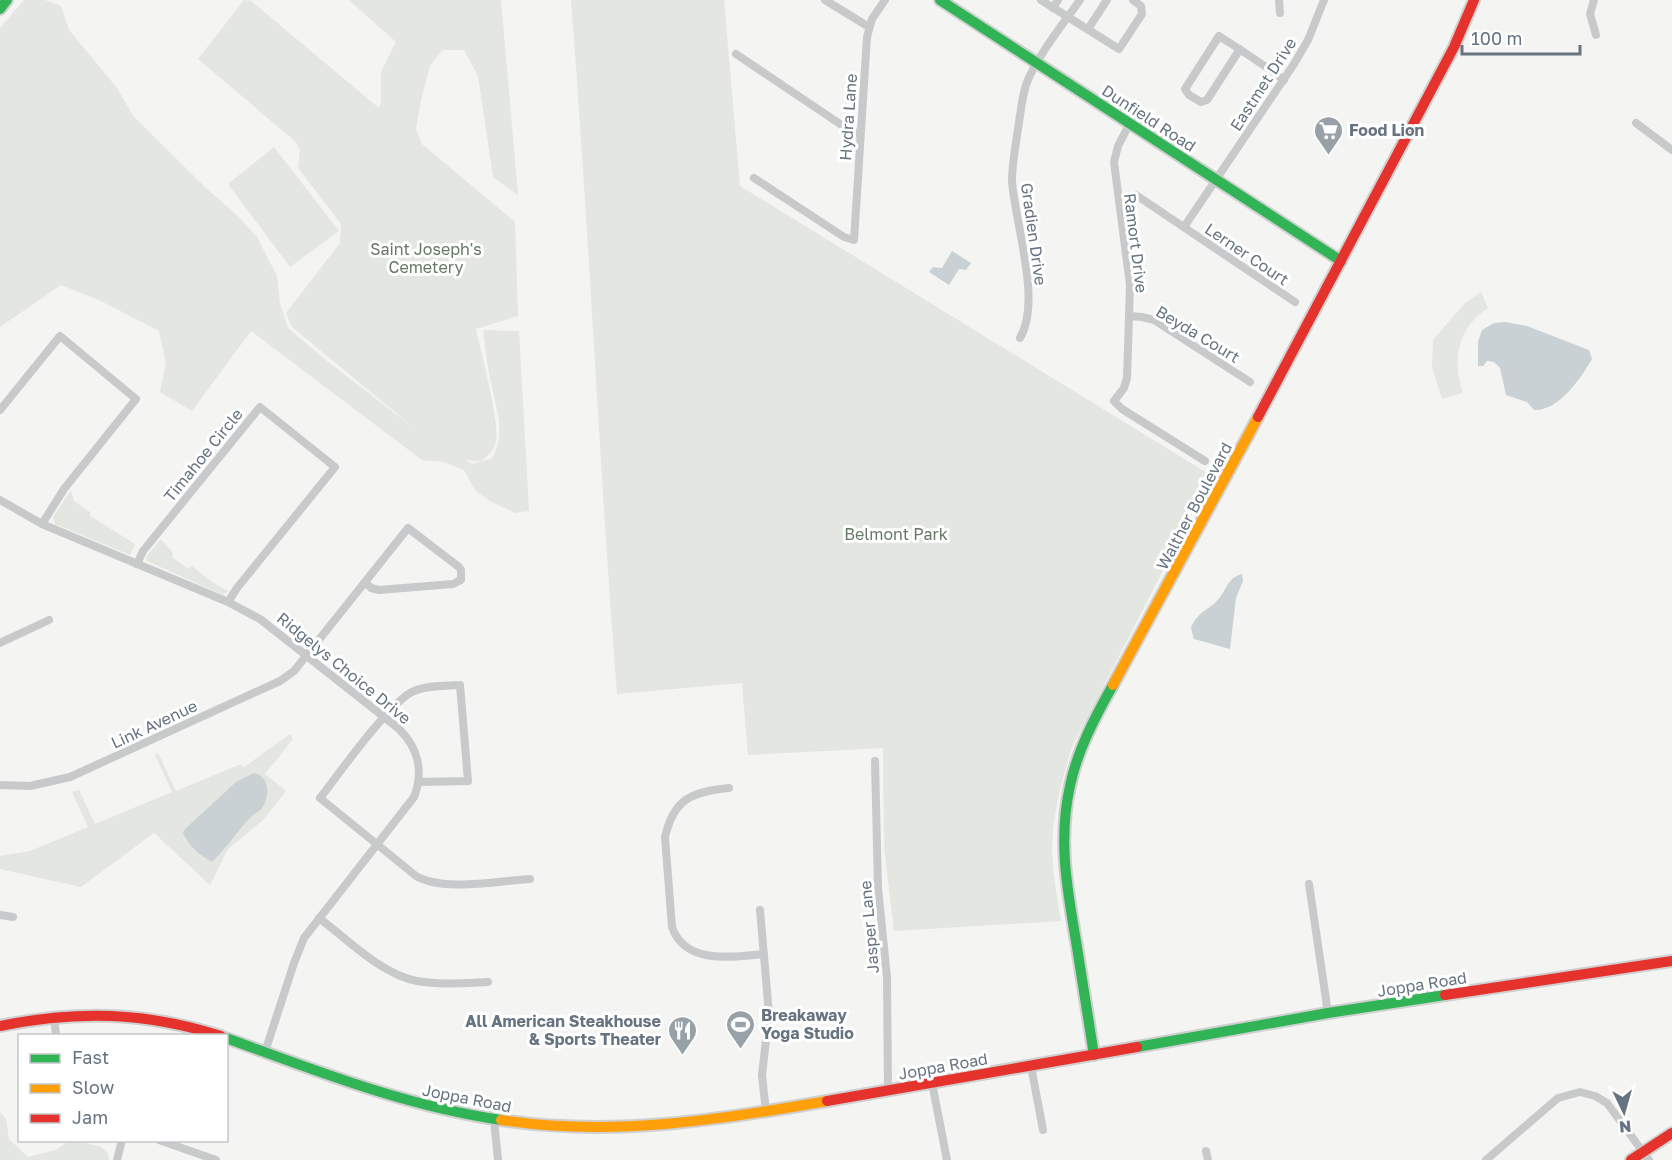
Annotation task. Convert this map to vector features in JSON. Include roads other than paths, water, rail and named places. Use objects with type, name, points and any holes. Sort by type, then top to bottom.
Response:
[{"type":"main road","points":[[0,9],[7,0]]},
{"type":"main road","name":"Dunfield Road","points":[[940,0],[1341,261]]},
{"type":"main road","name":"Walther Boulevard","points":[[1094,1055],[1063,849],[1065,812],[1073,771],[1101,707],[1156,609],[1454,47],[1474,0]]},
{"type":"main road","name":"Joppa Road","points":[[228,1039],[410,1102],[461,1115],[565,1126],[681,1125],[888,1091],[1328,1013],[1672,961]]},
{"type":"main road","points":[[0,1026],[54,1016],[98,1014],[134,1016],[173,1022],[217,1034]]},
{"type":"main road","points":[[1631,1160],[1646,1156],[1672,1133]]},
{"type":"street","points":[[825,0],[869,27]]},
{"type":"street","name":"Hydra Lane","points":[[754,178],[844,237],[854,240],[869,27],[885,0]]},
{"type":"street","points":[[1041,0],[1119,49],[1143,14],[1142,6],[1133,0]]},
{"type":"street","points":[[1053,8],[1058,0]]},
{"type":"street","points":[[1037,63],[1080,0]]},
{"type":"street","points":[[1088,29],[1107,0]]},
{"type":"street","points":[[1279,0],[1280,13]]},
{"type":"street","name":"Eastmet Drive","points":[[1216,180],[1303,50],[1324,0]]},
{"type":"street","points":[[1593,0],[1590,14],[1596,35]]},
{"type":"street","points":[[1240,49],[1207,100],[1201,102],[1189,95],[1185,88],[1219,36],[1240,49],[1284,80]]},
{"type":"street","points":[[736,54],[849,130],[860,134]]},
{"type":"street","name":"Gradien Drive","points":[[1020,338],[1028,320],[1028,291],[1012,172],[1026,85],[1037,63]]},
{"type":"street","name":"Ramort Drive","points":[[1130,123],[1118,146],[1114,162],[1130,285],[1126,382],[1121,394],[1114,401],[1122,409],[1205,461]]},
{"type":"street","points":[[1636,123],[1672,150]]},
{"type":"street","name":"Lerner Court","points":[[1184,228],[1216,180]]},
{"type":"street","name":"Lerner Court","points":[[1136,195],[1294,302]]},
{"type":"street","name":"Beyda Court","points":[[1130,316],[1142,316],[1155,320],[1250,382]]},
{"type":"street","points":[[0,410],[60,336],[136,399],[64,489],[42,524]]},
{"type":"street","name":"Timahoe Circle","points":[[137,564],[143,551],[203,474],[260,407],[335,467],[228,602]]},
{"type":"street","name":"Ridgelys Choice Drive","points":[[0,500],[42,524],[228,602],[274,628],[406,736],[415,750],[418,762],[418,782],[411,802],[319,918],[299,949],[266,1052]]},
{"type":"street","name":"Link Avenue","points":[[0,785],[47,784],[70,777],[280,681],[294,671],[408,528],[459,567],[462,576],[461,580],[453,584],[379,590],[371,588],[365,582]]},
{"type":"street","points":[[0,643],[49,620]]},
{"type":"street","points":[[418,782],[468,781],[460,685],[431,687],[413,691],[405,696],[384,717],[320,798],[416,876],[430,883],[448,885],[530,879]]},
{"type":"street","name":"Jasper Lane","points":[[875,761],[878,888],[887,977],[888,1091]]},
{"type":"street","points":[[729,788],[707,790],[687,797],[673,813],[668,824],[665,837],[672,927],[675,937],[681,943],[689,950],[701,954],[730,957],[764,954]]},
{"type":"street","points":[[1309,884],[1328,1013]]},
{"type":"street","points":[[760,910],[769,1014],[762,1075],[766,1112]]},
{"type":"street","points":[[0,915],[13,917]]},
{"type":"street","points":[[319,918],[380,965],[403,977],[430,983],[488,982]]},
{"type":"street","points":[[54,1016],[56,1034]]},
{"type":"street","points":[[1031,1066],[1043,1130]]},
{"type":"street","points":[[932,1083],[947,1160]]},
{"type":"street","points":[[1486,1160],[1558,1098],[1580,1092],[1595,1096],[1607,1103],[1646,1156]]},
{"type":"street","points":[[494,1120],[498,1160]]},
{"type":"street","points":[[117,1160],[122,1142]]},
{"type":"street","points":[[165,1142],[216,1160]]},
{"type":"place","name":"Food Lion","points":[[1328,156]]},
{"type":"place","name":"Breakaway Yoga Studio","points":[[740,1050]]},
{"type":"place","name":"All American Steakhouse & Sports Theater","points":[[682,1056]]},
{"type":"park label","name":"Saint Joseph's Cemetery","points":[[426,258]]},
{"type":"park label","name":"Belmont Park","points":[[896,534]]}]
